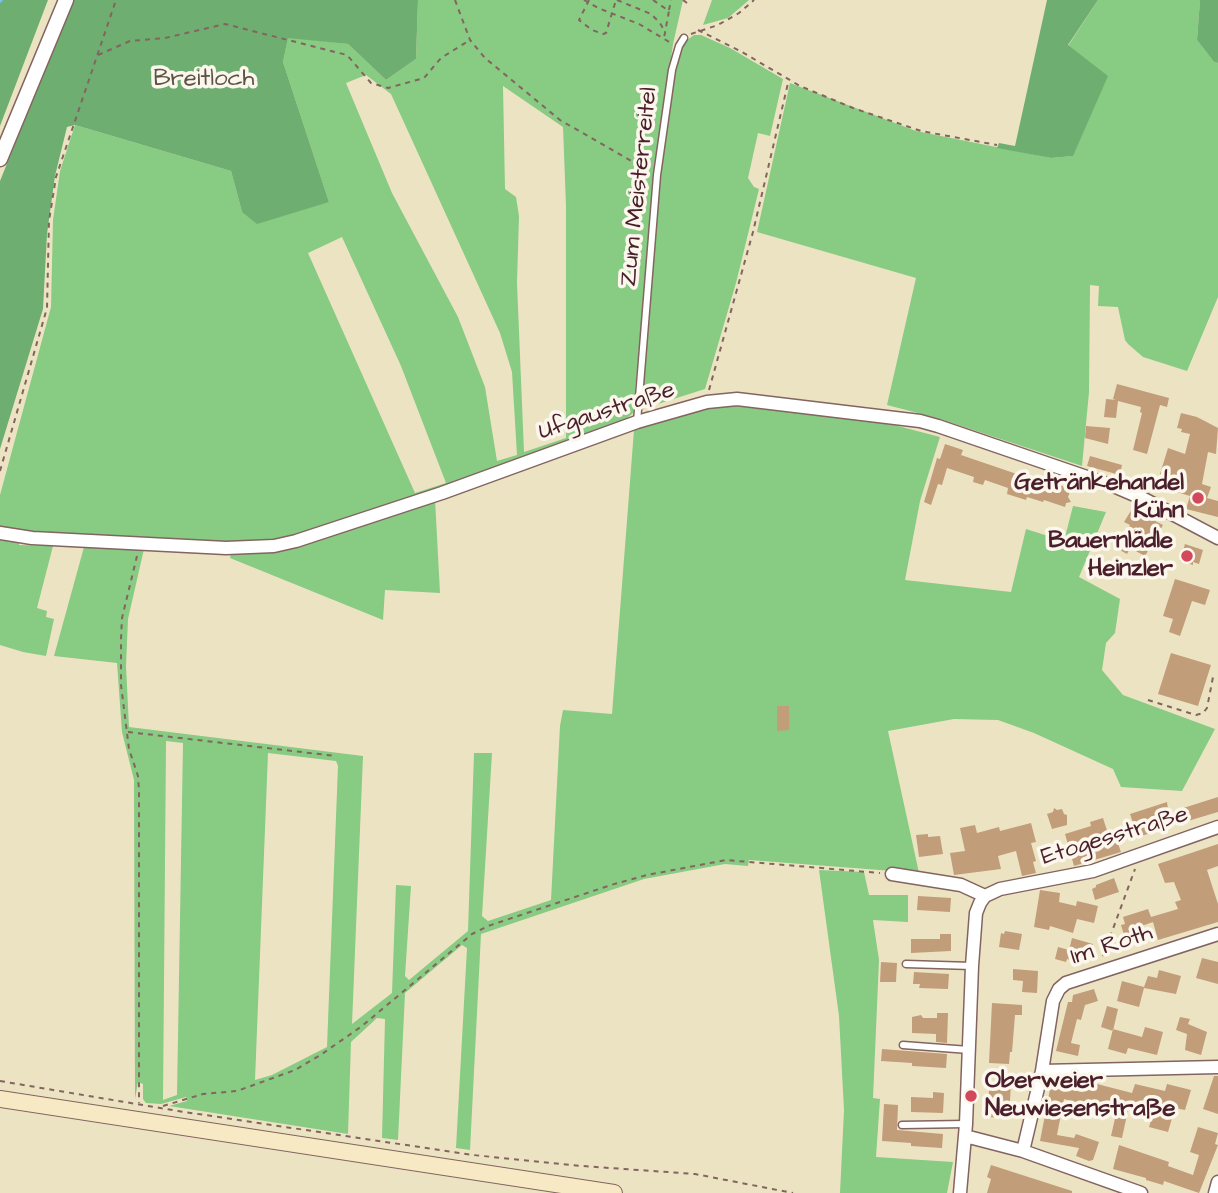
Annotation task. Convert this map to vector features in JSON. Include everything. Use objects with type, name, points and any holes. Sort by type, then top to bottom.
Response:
[{"type":"main road","points":[[0,1099],[614,1193]]},
{"type":"street","points":[[0,159],[66,0]]},
{"type":"street","name":"Ufgaustraße","points":[[0,533],[32,538],[253,548],[296,541],[442,493],[637,422],[707,402],[753,400],[929,424],[1144,499],[1218,538]]},
{"type":"street","name":"Etogesstraße","points":[[985,896],[1000,889],[1093,872],[1218,827]]},
{"type":"street","points":[[892,874],[961,885],[985,896],[976,913],[966,1130],[960,1193]]},
{"type":"street","name":"Im Roth","points":[[1023,1152],[1042,1071],[1053,1000],[1059,989],[1066,983],[1218,934]]},
{"type":"street","points":[[1042,1071],[1218,1067]]},
{"type":"street","points":[[966,1130],[1140,1193]]},
{"type":"street","points":[[1215,1193],[1218,1182]]},
{"type":"lane","name":"Zum Meisterreitel","points":[[637,422],[657,176],[672,70],[684,38]]},
{"type":"lane","points":[[906,964],[972,966]]},
{"type":"lane","points":[[903,1045],[969,1050]]},
{"type":"lane","points":[[902,1125],[966,1130]]},
{"type":"path","points":[[0,471],[47,308],[49,221],[56,177],[116,0]]},
{"type":"path","points":[[455,0],[470,40],[485,58],[560,120],[657,176]]},
{"type":"path","points":[[584,0],[639,24],[679,46]]},
{"type":"path","points":[[589,1],[579,20],[592,30],[606,33],[616,0],[651,14],[665,32]]},
{"type":"path","points":[[653,0],[669,11]]},
{"type":"path","points":[[664,39],[671,0]]},
{"type":"path","points":[[683,0],[691,6]]},
{"type":"path","points":[[684,38],[698,30],[718,25],[740,13],[754,0]]},
{"type":"path","points":[[97,55],[130,41],[165,38],[225,24],[347,55],[371,83],[388,88],[424,78],[441,58],[470,40]]},
{"type":"path","points":[[698,30],[789,79],[853,108],[921,131],[997,145]]},
{"type":"path","points":[[707,402],[753,232],[789,79]]},
{"type":"path","points":[[139,1104],[139,791],[121,685],[122,618],[140,542]]},
{"type":"path","points":[[1149,700],[1196,715],[1203,713],[1207,708],[1213,677]]},
{"type":"path","points":[[127,732],[336,756]]},
{"type":"path","points":[[1098,973],[1140,855]]},
{"type":"path","points":[[160,1107],[203,1094],[237,1091],[295,1070],[362,1026],[472,934],[488,926],[611,885],[646,875],[726,860],[892,874]]},
{"type":"path","points":[[0,1081],[473,1155],[695,1174],[793,1193]]},
{"type":"green space","points":[[0,0],[48,0],[0,126]]},
{"type":"green space","name":"Breitloch","points":[[73,0],[418,0],[416,59],[386,80],[348,44],[288,38],[283,62],[329,202],[257,224],[242,212],[231,171],[75,125],[67,127],[55,176],[47,234],[43,309],[0,449],[0,181]]},
{"type":"green space","points":[[418,0],[683,0],[673,44],[655,171],[633,413],[625,420],[418,495],[273,541],[232,543],[36,534],[0,529],[0,495],[51,307],[53,220],[60,171],[75,125],[231,171],[242,212],[329,202],[283,62],[288,37],[348,44],[386,80],[416,59]],"holes":[[[366,75],[391,94],[500,333],[512,372],[517,455],[497,461],[485,387],[458,317],[392,193],[346,83]],[[503,86],[563,127],[566,206],[566,438],[524,452],[517,283],[519,216],[516,197],[505,189]],[[342,237],[401,366],[446,483],[415,493],[308,253]]]},
{"type":"green space","points":[[712,0],[749,0],[728,18],[703,25]]},
{"type":"green space","points":[[1047,0],[1098,0],[1068,45],[1108,76],[1073,156],[1051,158],[997,148],[999,143],[1015,146]]},
{"type":"green space","points":[[1098,0],[1200,0],[1197,40],[1214,62],[1218,63],[1218,297],[1187,371],[1143,357],[1128,344],[1118,307],[1098,306],[1099,286],[1090,285],[1089,392],[1082,466],[937,418],[887,405],[916,278],[757,232],[790,83],[916,131],[1051,158],[1072,156],[1068,46]]},
{"type":"green space","points":[[1200,0],[1218,0],[1218,63],[1214,62],[1197,40]]},
{"type":"green space","points":[[694,35],[701,35],[730,48],[783,79],[770,136],[758,133],[748,178],[754,187],[759,189],[736,283],[705,389],[642,409],[640,406],[660,176],[672,86],[680,49],[683,43]]},
{"type":"green space","points":[[730,403],[894,425],[940,437],[920,501],[905,580],[1011,592],[1026,529],[1064,541],[1073,506],[1106,512],[1079,577],[1120,599],[1115,633],[1106,643],[1102,670],[1123,695],[1215,729],[1182,791],[1121,787],[1113,769],[1034,733],[998,720],[954,719],[888,731],[919,873],[749,860],[748,866],[725,864],[644,879],[481,934],[470,1150],[456,1148],[467,948],[462,945],[405,993],[398,1140],[382,1138],[385,1019],[377,1018],[351,1042],[348,1134],[169,1106],[187,1101],[186,1097],[161,1104],[146,1103],[143,1099],[143,1084],[138,1082],[135,1099],[134,780],[122,732],[117,663],[54,656],[84,547],[144,549],[128,619],[126,666],[129,727],[363,756],[352,1024],[392,993],[396,885],[411,886],[405,976],[409,980],[468,931],[474,753],[492,753],[482,916],[488,921],[551,900],[563,710],[612,714],[634,430],[701,407]],"holes":[[[166,741],[183,743],[177,1095],[163,1100]],[[268,753],[336,761],[338,766],[327,1047],[272,1075],[255,1080]]]},
{"type":"green space","points":[[435,499],[440,593],[385,590],[383,620],[230,558],[231,553]]},
{"type":"green space","points":[[0,537],[19,541],[19,545],[53,546],[37,608],[47,611],[46,617],[54,619],[46,656],[0,645]]},
{"type":"green space","points":[[819,870],[864,872],[869,895],[908,895],[908,922],[873,920],[879,960],[873,1098],[880,1099],[876,1157],[953,1162],[947,1193],[840,1193],[844,1110],[839,1016]]},
{"type":"building","points":[[1117,384],[1169,398],[1167,407],[1160,405],[1147,454],[1133,450],[1141,407],[1118,401],[1116,418],[1104,417],[1106,399],[1116,400],[1113,399]]},
{"type":"building","points":[[1181,413],[1197,417],[1218,428],[1216,454],[1208,452],[1202,484],[1211,487],[1207,498],[1218,501],[1218,517],[1186,509],[1190,496],[1160,487],[1164,475],[1160,474],[1168,448],[1185,454],[1190,434],[1177,428]]},
{"type":"building","points":[[1086,426],[1110,428],[1108,444],[1085,438]]},
{"type":"building","points":[[945,444],[963,450],[961,455],[1049,485],[1050,482],[1071,489],[1068,497],[1071,502],[1066,503],[1065,507],[1044,500],[1043,502],[1027,497],[1026,500],[1007,494],[1008,488],[985,480],[983,485],[973,482],[974,477],[947,468],[942,485],[938,484],[931,505],[924,502],[937,458],[940,459]]},
{"type":"building","points":[[1090,456],[1122,465],[1120,475],[1087,466]]},
{"type":"building","points":[[1132,509],[1163,525],[1145,556],[1130,548],[1127,554],[1118,549],[1130,525],[1124,522]]},
{"type":"building","points":[[1185,544],[1203,550],[1199,564],[1180,561]]},
{"type":"building","points":[[1175,579],[1210,590],[1205,605],[1192,601],[1180,636],[1169,632],[1173,619],[1163,616]]},
{"type":"building","points":[[1171,653],[1211,665],[1198,706],[1158,694]]},
{"type":"building","points":[[777,706],[789,706],[789,730],[777,731]]},
{"type":"building","points":[[1218,797],[1218,812],[1181,823],[1177,810]]},
{"type":"building","points":[[1167,802],[1169,816],[1150,820],[1154,832],[1138,837],[1130,814]]},
{"type":"building","points":[[1054,808],[1062,809],[1067,815],[1067,825],[1052,829],[1047,814],[1053,812]]},
{"type":"building","points":[[1103,818],[1111,843],[1117,841],[1121,852],[1074,866],[1065,834],[1091,826],[1090,822]]},
{"type":"building","points":[[1031,823],[1036,842],[1031,843],[1036,873],[1022,876],[1016,851],[998,856],[1001,869],[954,875],[950,853],[965,851],[960,828],[975,825],[977,833],[999,827],[1000,831]]},
{"type":"building","points":[[928,834],[928,837],[940,836],[943,854],[919,857],[916,835]]},
{"type":"building","points":[[1218,844],[1218,866],[1207,870],[1218,904],[1218,922],[1158,940],[1153,922],[1136,928],[1140,940],[1121,946],[1118,937],[1124,935],[1121,925],[1125,924],[1123,917],[1148,909],[1151,917],[1178,909],[1175,902],[1181,900],[1174,882],[1165,883],[1158,864]]},
{"type":"building","points":[[1114,878],[1119,892],[1095,900],[1092,889]]},
{"type":"building","points":[[1040,890],[1060,893],[1059,902],[1076,906],[1077,901],[1098,906],[1094,923],[1077,919],[1073,933],[1050,926],[1049,930],[1034,927]]},
{"type":"building","points":[[918,896],[951,898],[950,912],[917,910]]},
{"type":"building","points":[[1005,931],[1022,934],[1019,950],[999,947],[1001,933],[1004,934]]},
{"type":"building","points":[[940,934],[951,934],[951,951],[911,953],[911,939],[940,939]]},
{"type":"building","points":[[1072,938],[1093,944],[1088,960],[1084,959],[1082,963],[1055,959],[1058,947],[1069,950]]},
{"type":"building","points":[[1202,958],[1218,962],[1218,984],[1196,978]]},
{"type":"building","points":[[881,962],[897,963],[896,982],[880,982]]},
{"type":"building","points":[[1013,969],[1038,971],[1037,993],[1022,992],[1023,981],[1013,980]]},
{"type":"building","points":[[1159,970],[1181,976],[1176,994],[1144,988],[1139,1007],[1117,1001],[1122,981],[1144,987],[1148,976],[1157,978]]},
{"type":"building","points":[[914,972],[949,974],[948,989],[919,988],[920,984],[913,984]]},
{"type":"building","points":[[1094,989],[1098,1001],[1085,1005],[1081,1020],[1077,1019],[1071,1043],[1080,1045],[1078,1056],[1056,1051],[1068,1002],[1072,1002],[1073,995]]},
{"type":"building","points":[[992,1003],[1022,1005],[1022,1015],[1015,1015],[1009,1064],[989,1063]]},
{"type":"building","points":[[1107,1006],[1118,1009],[1113,1031],[1101,1027]]},
{"type":"building","points":[[937,1013],[948,1013],[947,1043],[936,1042],[936,1034],[912,1033],[912,1017],[921,1015],[923,1018],[937,1018]]},
{"type":"building","points":[[1180,1017],[1190,1019],[1188,1024],[1207,1032],[1201,1055],[1185,1050],[1187,1034],[1176,1030]]},
{"type":"building","points":[[1145,1027],[1163,1032],[1157,1055],[1128,1048],[1126,1054],[1108,1049],[1113,1029],[1142,1037]]},
{"type":"building","points":[[882,1049],[947,1054],[946,1068],[881,1061]]},
{"type":"building","points":[[1214,1076],[1218,1076],[1218,1114],[1203,1109]]},
{"type":"building","points":[[990,1082],[1011,1083],[1009,1118],[986,1117]]},
{"type":"building","points":[[1051,1084],[1095,1090],[1097,1084],[1132,1093],[1135,1084],[1165,1091],[1167,1084],[1191,1090],[1185,1110],[1175,1108],[1168,1132],[1149,1127],[1155,1107],[1130,1101],[1122,1138],[1111,1136],[1116,1114],[1064,1099],[1057,1135],[1074,1138],[1076,1134],[1099,1142],[1093,1160],[1089,1161],[1076,1156],[1079,1148],[1040,1141]]},
{"type":"building","points":[[933,1092],[944,1093],[943,1113],[911,1112],[911,1097],[933,1098]]},
{"type":"building","points":[[884,1104],[898,1105],[897,1130],[943,1134],[942,1148],[882,1141]]},
{"type":"building","points":[[1198,1127],[1218,1133],[1215,1144],[1218,1145],[1199,1193],[1164,1181],[1163,1185],[1113,1169],[1119,1145],[1169,1162],[1168,1166],[1193,1175],[1199,1155],[1190,1152]]},
{"type":"building","points":[[991,1165],[1072,1193],[987,1193],[991,1179],[987,1177]]},
{"type":"place","name":"Getränkehandel Kühn","points":[[1198,498]]},
{"type":"place","name":"Bauernlädle Heinzler","points":[[1187,556]]},
{"type":"place","name":"Oberweier Neuwiesenstraße","points":[[971,1096]]}]
